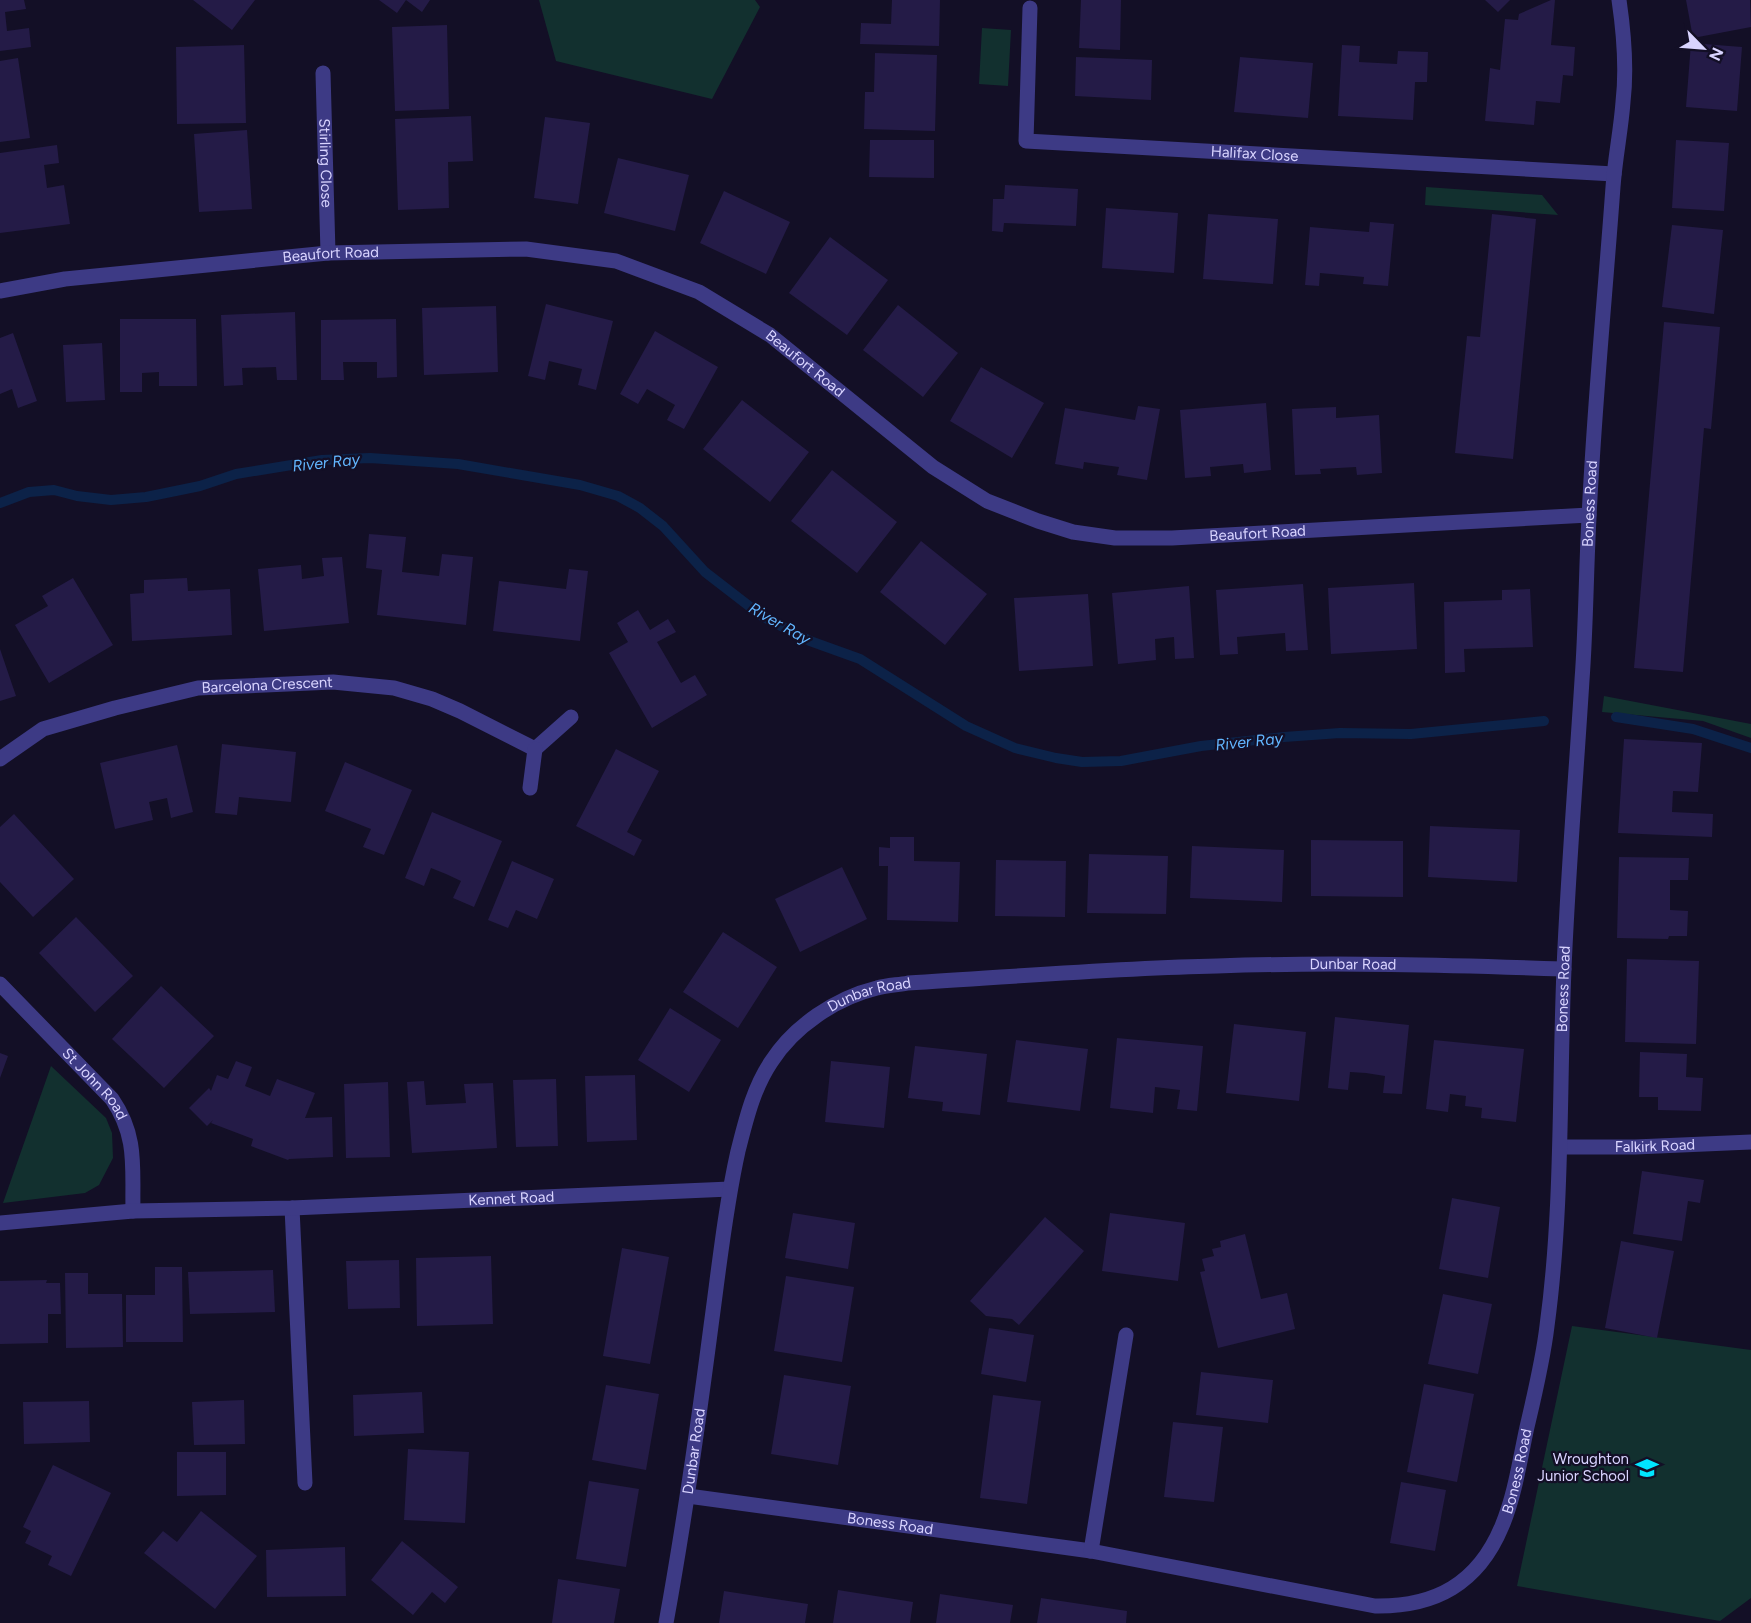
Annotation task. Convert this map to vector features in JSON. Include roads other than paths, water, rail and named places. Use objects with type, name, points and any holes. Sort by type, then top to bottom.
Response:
[{"type":"street","name":"Boness Road","points":[[688,1496],[1091,1551],[1375,1605],[1398,1606],[1423,1602],[1458,1585],[1489,1551],[1502,1525],[1511,1499],[1548,1323],[1560,1147],[1564,969],[1582,687],[1589,515],[1614,174],[1624,88],[1625,54],[1619,0]]},
{"type":"street","name":"Halifax Close","points":[[1030,8],[1026,141],[1614,174]]},
{"type":"street","name":"Stirling Close","points":[[323,73],[328,254]]},
{"type":"street","name":"Beaufort Road","points":[[0,291],[65,279],[328,254],[526,249],[616,261],[699,292],[770,335],[933,467],[987,501],[1073,532],[1115,538],[1172,538],[1589,515]]},
{"type":"street","name":"Barcelona Crescent","points":[[0,759],[43,729],[115,708],[198,688],[333,682],[394,688],[432,699],[535,749]]},
{"type":"street","points":[[530,788],[535,749],[571,717]]},
{"type":"street","name":"Dunbar Road","points":[[666,1623],[688,1496],[730,1189],[745,1125],[755,1092],[772,1061],[795,1035],[821,1012],[849,997],[877,987],[977,979],[1219,966],[1324,965],[1564,969]]},
{"type":"street","name":"St John Road","points":[[0,984],[112,1099],[123,1115],[130,1132],[132,1149],[133,1211]]},
{"type":"street","name":"Falkirk Road","points":[[1560,1147],[1635,1147],[1751,1142]]},
{"type":"street","name":"Kennet Road","points":[[0,1223],[133,1211],[292,1208],[730,1189]]},
{"type":"street","points":[[292,1208],[305,1483]]},
{"type":"street","points":[[1091,1551],[1126,1335]]},
{"type":"waterway","name":"River Ray","points":[[0,503],[29,492],[54,490],[77,496],[111,500],[146,497],[200,486],[236,474],[322,460],[370,458],[458,464],[580,485],[618,496],[640,508],[663,526],[705,572],[762,616],[810,641],[860,659],[966,726],[1015,748],[1082,762],[1121,761],[1201,746],[1284,737],[1340,733],[1411,734],[1544,721]]},
{"type":"waterway","name":"River Ray","points":[[1616,717],[1693,729],[1751,748]]},
{"type":"place","name":"Wroughton Junior School","points":[[1647,1468]]}]
